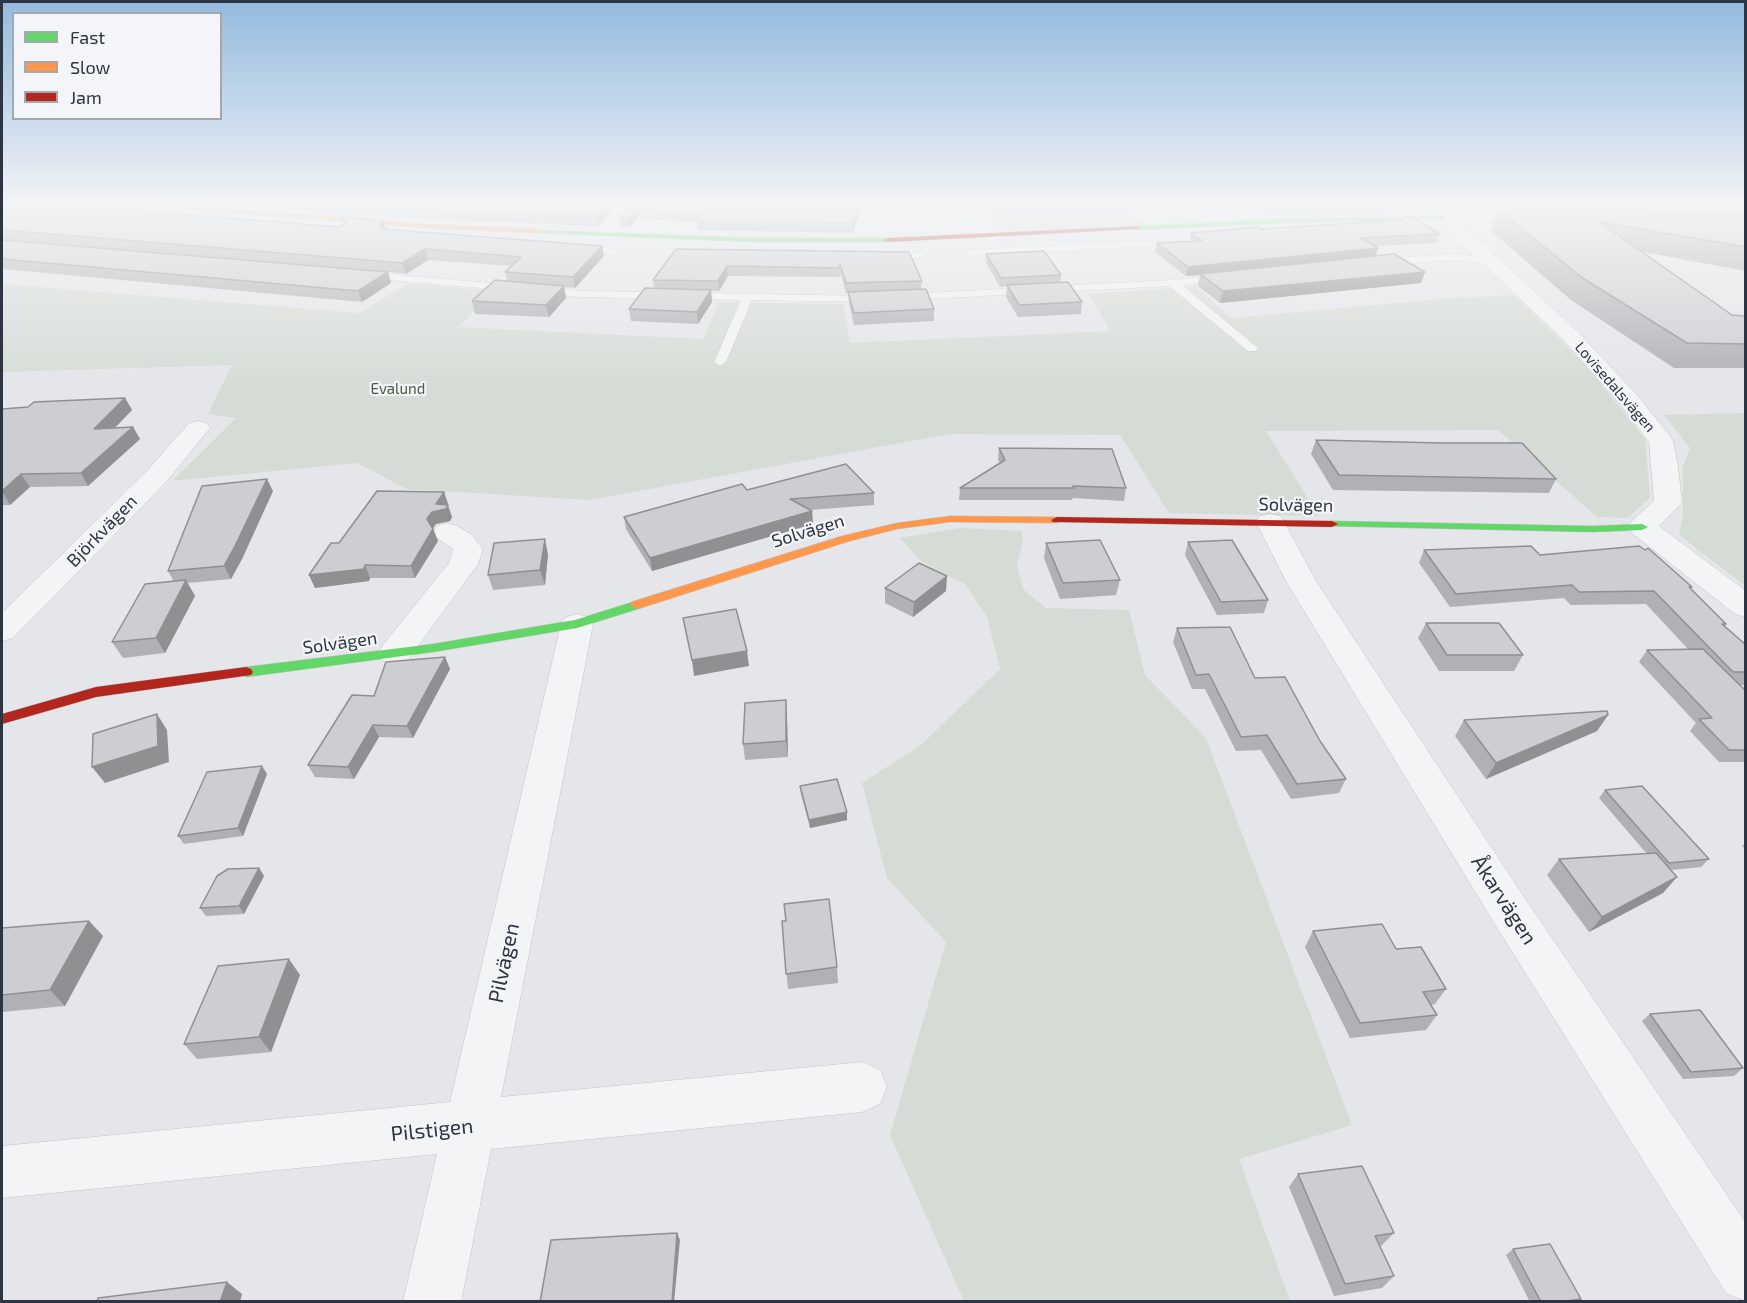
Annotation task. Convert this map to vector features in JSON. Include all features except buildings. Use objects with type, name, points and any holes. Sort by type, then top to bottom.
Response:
[{"type":"street","name":"Lovisedalsvägen","points":[[1495,264],[1570,335],[1628,399],[1661,441],[1668,503],[1642,527]]},
{"type":"street","name":"Björkvägen","points":[[2,631],[157,476],[198,428]]},
{"type":"street","name":"Solvägen","points":[[2,718],[96,692],[395,653],[577,624],[846,538],[897,526],[950,519],[1270,522],[1593,529],[1642,527]]},
{"type":"street","name":"Åkarvägen","points":[[1270,522],[1301,581],[1511,913],[1746,1273]]},
{"type":"street","points":[[1642,527],[1746,607]]},
{"type":"street","points":[[395,653],[463,564],[468,549],[462,541],[447,532]]},
{"type":"street","name":"Pilvägen","points":[[432,1302],[577,624]]},
{"type":"street","name":"Pilstigen","points":[[2,1172],[862,1087]]},
{"type":"lane","points":[[350,274],[581,294],[870,299],[1172,283],[1242,276]]},
{"type":"lane","points":[[1172,283],[1252,348]]},
{"type":"lane","points":[[720,362],[748,297]]},
{"type":"green space","name":"Evalund","points":[[409,283],[494,291],[458,327],[704,339],[718,302],[844,304],[850,343],[1111,331],[1088,294],[1196,286],[1231,318],[1452,298],[1515,295],[1586,365],[1645,439],[1650,498],[1627,518],[1597,517],[1498,430],[1266,431],[1319,516],[1169,513],[1120,435],[950,434],[589,500],[407,489],[357,463],[172,481],[236,418],[208,414],[232,365],[2,372],[2,284],[360,313]]},
{"type":"green space","points":[[1746,413],[1745,586],[1679,535],[1683,514],[1683,466],[1690,448],[1664,415]]},
{"type":"green space","points":[[961,528],[1022,531],[1023,541],[1017,564],[1023,589],[1046,608],[1129,610],[1145,675],[1206,738],[1352,1125],[1239,1159],[1290,1301],[964,1301],[890,1135],[946,942],[887,878],[862,783],[921,745],[1000,669],[987,617],[966,585],[921,561],[900,538]]},
{"type":"traffic: fast","points":[[1332,524],[1593,529],[1642,527]]},
{"type":"traffic: fast","points":[[246,672],[433,648],[577,624],[636,605]]},
{"type":"traffic: slow","points":[[636,605],[846,538],[897,526],[950,519],[1057,520]]},
{"type":"traffic: jam","points":[[1057,520],[1332,524]]},
{"type":"traffic: jam","points":[[2,719],[96,692],[246,672]]}]
